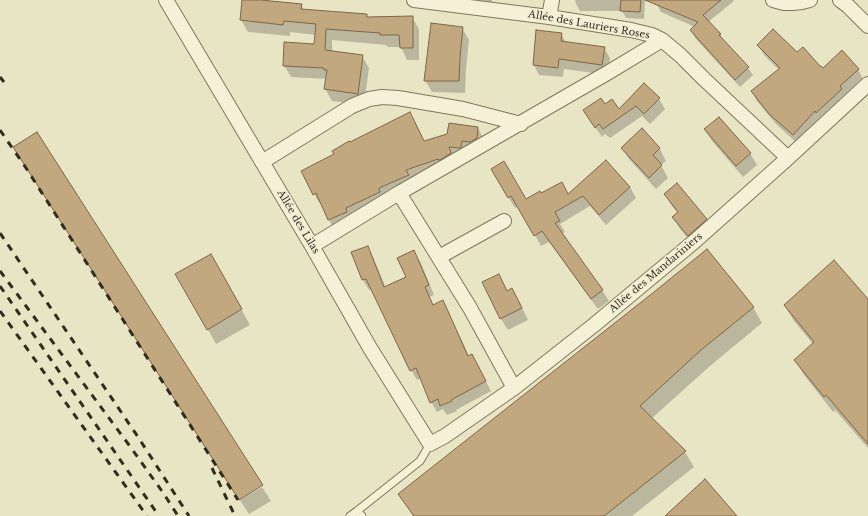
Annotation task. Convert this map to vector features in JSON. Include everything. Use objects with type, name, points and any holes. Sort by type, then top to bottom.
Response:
[{"type":"street","name":"Allée des Lilas","points":[[166,0],[312,246],[370,348],[430,444]]},
{"type":"street","name":"Allée des Lauriers Roses","points":[[414,0],[442,2],[549,17],[652,35],[662,40],[680,55],[788,158]]},
{"type":"street","points":[[549,17],[552,0]]},
{"type":"street","points":[[773,0],[793,4],[810,0]]},
{"type":"street","points":[[840,0],[868,26]]},
{"type":"street","points":[[312,246],[662,40]]},
{"type":"street","name":"Allée des Mandariniers","points":[[430,444],[445,436],[514,388],[594,325],[689,246],[868,84]]},
{"type":"street","points":[[262,162],[352,106],[369,99],[382,97],[398,98],[463,109],[521,124]]},
{"type":"street","points":[[399,194],[470,308],[514,388]]},
{"type":"street","points":[[439,257],[504,221]]},
{"type":"lane","points":[[350,516],[359,514],[420,461],[430,444]]},
{"type":"building","points":[[242,0],[261,0],[302,4],[301,9],[367,14],[367,17],[413,16],[413,48],[400,48],[399,35],[380,35],[380,33],[326,29],[325,50],[363,55],[358,94],[324,89],[327,70],[324,70],[324,68],[283,66],[284,42],[314,44],[316,24],[284,21],[283,25],[240,20]]},
{"type":"building","points":[[621,0],[641,0],[640,12],[620,11]]},
{"type":"building","points":[[645,0],[721,0],[703,15],[721,34],[719,35],[749,67],[735,80],[690,30],[698,22]]},
{"type":"building","points":[[431,23],[463,27],[459,81],[424,81]]},
{"type":"building","points":[[773,29],[797,52],[803,47],[823,68],[842,50],[859,69],[840,86],[842,89],[816,113],[815,111],[793,135],[769,114],[751,91],[780,68],[757,45]]},
{"type":"building","points":[[536,30],[562,33],[561,41],[605,47],[602,65],[559,59],[558,68],[533,65]]},
{"type":"building","points":[[644,83],[660,98],[644,114],[636,106],[603,129],[599,124],[595,128],[583,110],[601,98],[605,104],[612,99],[619,109]]},
{"type":"building","points":[[410,112],[424,141],[447,134],[449,123],[478,127],[477,138],[470,142],[462,141],[461,147],[459,148],[449,147],[451,153],[440,160],[438,159],[406,170],[409,175],[379,188],[380,192],[346,208],[347,212],[328,220],[316,193],[313,195],[301,171],[334,154],[332,151],[349,141],[350,142]]},
{"type":"building","points":[[719,117],[751,153],[736,166],[704,129]]},
{"type":"building","points":[[642,128],[660,148],[653,155],[662,165],[649,178],[621,148]]},
{"type":"building","points":[[37,132],[263,485],[239,500],[13,147]]},
{"type":"building","points":[[606,160],[630,187],[599,215],[583,196],[555,212],[560,221],[555,223],[603,290],[591,299],[542,231],[534,236],[511,196],[508,198],[491,169],[504,161],[526,199],[540,191],[541,193],[562,182],[568,194]]},
{"type":"building","points":[[677,183],[707,219],[688,236],[672,217],[678,212],[664,194]]},
{"type":"building","points":[[368,246],[384,287],[406,277],[397,258],[414,250],[429,285],[425,287],[433,305],[443,300],[468,356],[472,354],[486,381],[451,400],[452,401],[440,406],[438,399],[430,403],[416,368],[410,371],[366,279],[362,280],[351,252]]},
{"type":"building","points":[[707,249],[754,307],[701,350],[640,406],[686,451],[604,516],[414,516],[398,494]]},
{"type":"building","points":[[211,254],[242,309],[207,330],[175,274]]},
{"type":"building","points":[[834,260],[868,299],[868,444],[826,395],[824,397],[794,360],[814,342],[784,305]]},
{"type":"building","points":[[499,274],[507,291],[512,288],[522,308],[500,319],[482,282]]},
{"type":"building","points":[[705,479],[737,516],[665,516]]},
{"type":"railway","points":[[0,77],[4,82]]},
{"type":"railway","points":[[0,130],[26,168],[238,500]]},
{"type":"railway","points":[[0,233],[138,437],[189,516]]},
{"type":"railway","points":[[0,271],[129,445],[178,516]]},
{"type":"railway","points":[[0,286],[159,516]]},
{"type":"railway","points":[[0,311],[147,516]]},
{"type":"railway","points":[[212,468],[235,516]]}]
